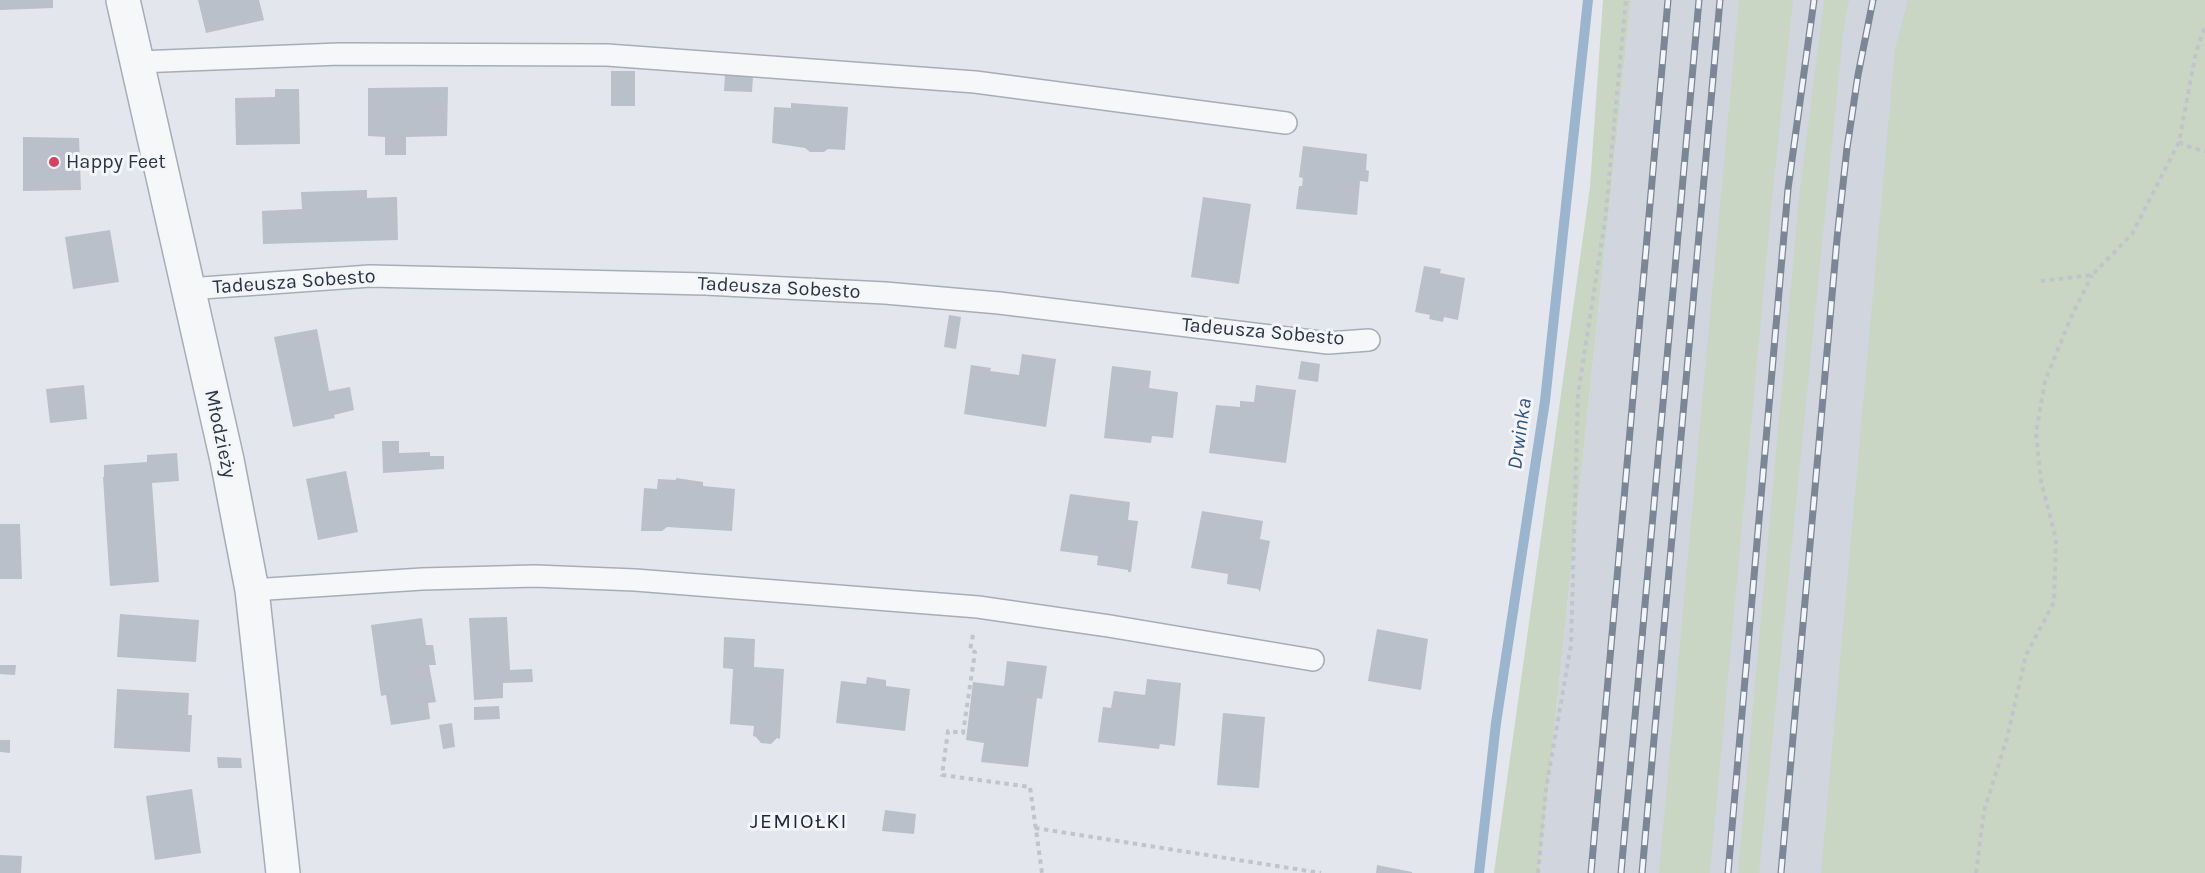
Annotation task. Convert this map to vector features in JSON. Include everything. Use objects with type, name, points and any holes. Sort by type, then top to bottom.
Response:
[{"type":"street","name":"Młodzieży","points":[[123,0],[227,460],[252,590],[283,873]]},
{"type":"lane","points":[[138,62],[339,54],[606,55],[975,82],[1286,123]]},
{"type":"lane","name":"Tadeusza Sobesto","points":[[188,289],[369,276],[705,284],[885,293],[999,303],[1328,343],[1369,340]]},
{"type":"lane","points":[[252,590],[422,579],[536,576],[636,580],[978,607],[1313,660]]},
{"type":"path","points":[[1538,873],[1546,789],[1570,645],[1578,394],[1605,221],[1626,0]]},
{"type":"path","points":[[1976,873],[1984,811],[2007,738],[2026,655],[2054,602],[2056,539],[2041,481],[2036,433],[2045,381],[2072,315],[2092,275],[2132,234],[2179,142],[2196,52],[2205,26]]},
{"type":"path","points":[[2179,142],[2205,151]]},
{"type":"path","points":[[2041,281],[2092,275]]},
{"type":"path","points":[[978,607],[970,650],[975,652],[963,733],[948,731],[942,775],[1030,787],[1042,873]]},
{"type":"path","points":[[1035,828],[1321,873]]},
{"type":"shaded area","points":[[1631,0],[2205,0],[2205,873],[1539,873]]},
{"type":"green space","points":[[1603,0],[1631,0],[1539,873],[1494,873],[1590,187]]},
{"type":"green space","points":[[1739,0],[1793,0],[1772,198],[1710,873],[1659,873]]},
{"type":"green space","points":[[1824,0],[1849,0],[1843,34],[1759,873],[1738,873],[1799,199]]},
{"type":"green space","points":[[1908,0],[2205,0],[2205,873],[1821,873],[1895,50]]},
{"type":"building","points":[[0,0],[53,0],[53,8],[0,10]]},
{"type":"building","points":[[198,0],[259,0],[264,20],[206,33]]},
{"type":"building","points":[[611,71],[635,71],[635,106],[611,106]]},
{"type":"building","points":[[725,75],[753,76],[752,92],[724,91]]},
{"type":"building","points":[[448,87],[447,136],[406,137],[406,155],[385,155],[385,137],[368,136],[368,88]]},
{"type":"building","points":[[275,89],[299,89],[300,144],[236,145],[235,98],[275,97]]},
{"type":"building","points":[[791,103],[848,107],[845,150],[828,149],[824,152],[810,152],[805,148],[772,143],[774,107],[791,108]]},
{"type":"building","points":[[23,137],[79,138],[81,190],[23,191]]},
{"type":"building","points":[[1303,146],[1367,154],[1368,182],[1360,181],[1357,215],[1296,209],[1299,186],[1302,186],[1303,178],[1299,177]]},
{"type":"building","points":[[367,190],[367,198],[397,197],[398,240],[263,244],[262,211],[302,209],[301,192]]},
{"type":"building","points":[[1203,197],[1251,204],[1239,284],[1191,277]]},
{"type":"building","points":[[110,230],[119,282],[73,289],[65,237]]},
{"type":"building","points":[[1424,266],[1441,269],[1440,273],[1465,278],[1458,320],[1444,317],[1443,322],[1429,319],[1430,315],[1415,312]]},
{"type":"building","points":[[949,315],[961,317],[956,349],[944,347]]},
{"type":"building","points":[[317,329],[329,391],[350,387],[354,410],[334,415],[335,418],[293,427],[274,337]]},
{"type":"building","points":[[1022,354],[1056,359],[1046,427],[964,414],[971,365],[991,368],[990,371],[1019,375]]},
{"type":"building","points":[[1301,361],[1320,364],[1318,382],[1298,379]]},
{"type":"building","points":[[1112,366],[1151,371],[1149,388],[1178,392],[1173,438],[1152,436],[1151,443],[1104,438]]},
{"type":"building","points":[[84,385],[87,419],[50,423],[46,389]]},
{"type":"building","points":[[1256,385],[1296,390],[1286,463],[1209,453],[1216,405],[1240,407],[1240,401],[1254,402]]},
{"type":"building","points":[[382,441],[399,441],[399,453],[430,452],[430,456],[444,456],[444,469],[383,473]]},
{"type":"building","points":[[177,453],[179,481],[152,483],[159,582],[110,586],[104,465],[147,462],[147,455]]},
{"type":"building","points":[[346,471],[358,532],[318,540],[306,479]]},
{"type":"building","points":[[676,478],[703,482],[703,486],[735,489],[732,531],[667,527],[662,531],[641,531],[644,488],[657,489],[658,479],[676,480]]},
{"type":"building","points":[[1070,494],[1130,502],[1128,520],[1138,521],[1131,572],[1097,565],[1098,556],[1060,551]]},
{"type":"building","points":[[1202,511],[1263,521],[1260,539],[1270,541],[1260,592],[1258,589],[1227,584],[1228,574],[1191,568]]},
{"type":"building","points":[[0,524],[20,524],[22,579],[0,579]]},
{"type":"building","points":[[120,614],[199,620],[196,662],[117,657]]},
{"type":"building","points":[[507,617],[510,670],[532,669],[533,682],[503,683],[503,698],[474,700],[469,618]]},
{"type":"building","points":[[422,618],[426,645],[433,645],[436,665],[429,665],[436,702],[428,703],[430,719],[391,725],[386,695],[381,696],[371,625]]},
{"type":"building","points":[[1377,629],[1428,639],[1421,690],[1368,681]]},
{"type":"building","points":[[724,637],[755,639],[754,667],[784,669],[780,739],[777,738],[771,744],[761,743],[753,736],[754,726],[730,724],[733,669],[723,668]]},
{"type":"building","points":[[1007,661],[1047,666],[1042,699],[1037,698],[1028,767],[981,762],[984,743],[966,740],[973,682],[1004,686]]},
{"type":"building","points":[[0,665],[16,665],[15,675],[0,674]]},
{"type":"building","points":[[867,677],[886,680],[886,686],[910,689],[905,731],[836,723],[841,681],[866,684]]},
{"type":"building","points":[[1147,679],[1181,683],[1175,746],[1160,744],[1159,749],[1098,742],[1103,707],[1111,708],[1114,691],[1145,695]]},
{"type":"building","points":[[117,689],[189,693],[188,715],[192,715],[190,752],[114,748]]},
{"type":"building","points":[[499,706],[500,719],[474,720],[474,707]]},
{"type":"building","points":[[1223,713],[1265,717],[1259,788],[1217,785]]},
{"type":"building","points":[[452,723],[455,747],[443,749],[439,725]]},
{"type":"building","points":[[0,740],[10,740],[10,753],[0,752]]},
{"type":"building","points":[[217,757],[241,758],[242,768],[218,768]]},
{"type":"building","points":[[192,789],[201,853],[155,860],[146,796]]},
{"type":"building","points":[[885,810],[916,814],[914,834],[882,831]]},
{"type":"building","points":[[0,855],[22,856],[21,873],[0,873]]},
{"type":"building","points":[[1377,865],[1412,872],[1412,873],[1376,873]]},
{"type":"waterway","name":"Drwinka","points":[[1479,873],[1496,723],[1545,401],[1588,0]]},
{"type":"railway","points":[[1591,873],[1668,0]]},
{"type":"railway","points":[[1621,873],[1699,0]]},
{"type":"railway","points":[[1642,873],[1720,0]]},
{"type":"railway","points":[[1728,873],[1788,189],[1814,0]]},
{"type":"railway","points":[[1781,873],[1837,239],[1847,148],[1873,0]]},
{"type":"place","name":"Happy Feet","points":[[54,162]]},
{"type":"district","name":"JEMIOŁKI","points":[[799,822]]}]
